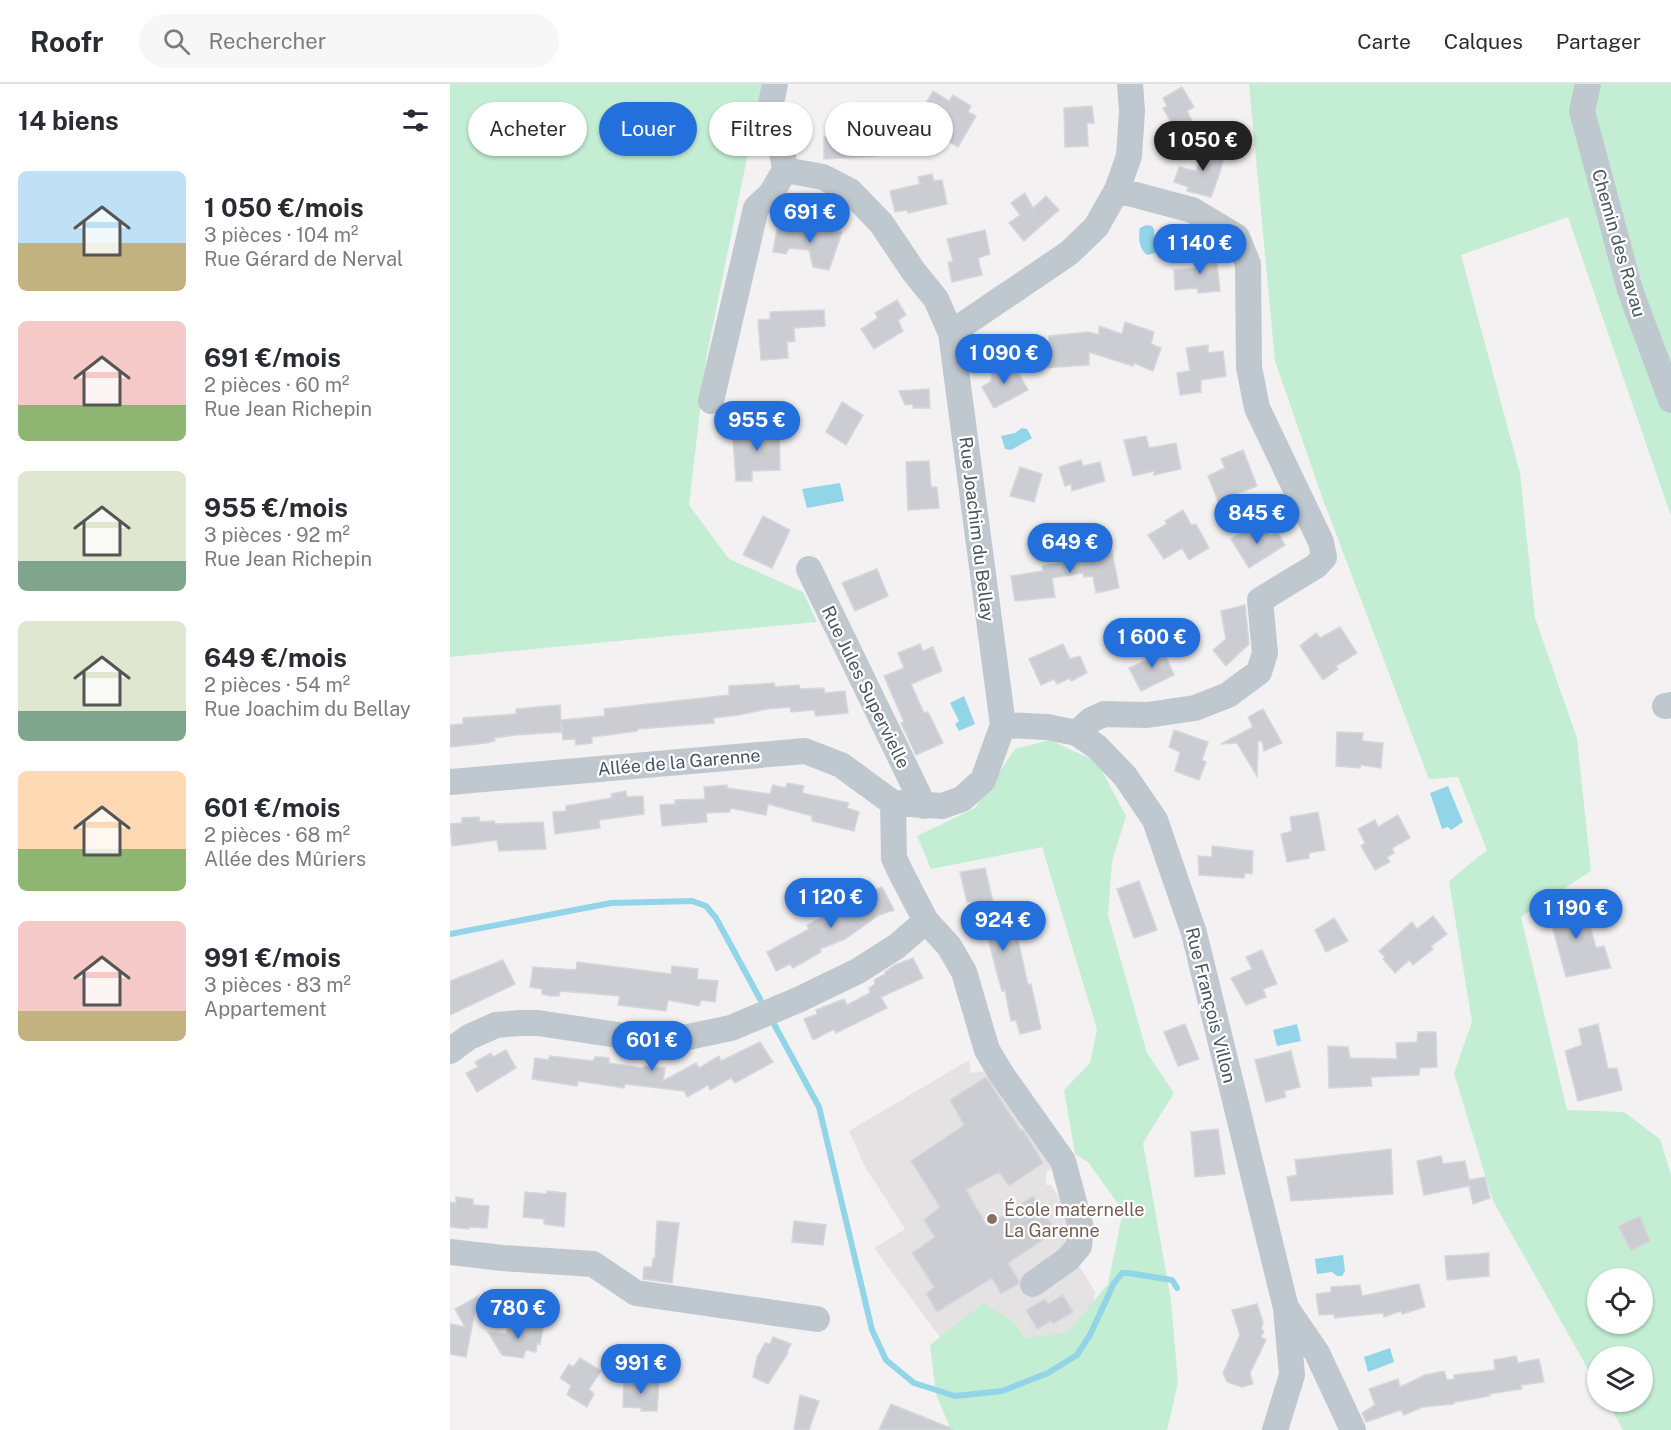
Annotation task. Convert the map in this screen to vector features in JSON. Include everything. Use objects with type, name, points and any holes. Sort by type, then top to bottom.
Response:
[{"type":"street","points":[[711,401],[756,208],[771,194],[784,170],[781,144],[767,122],[775,84]]},
{"type":"street","points":[[951,333],[1070,253],[1096,227],[1116,190],[1129,156],[1132,111],[1130,84]]},
{"type":"street","name":"Chemin des Ravau","points":[[1588,84],[1582,111],[1630,290],[1671,400]]},
{"type":"street","name":"Rue Joachim du Bellay","points":[[784,170],[823,177],[850,191],[880,223],[936,299],[951,333],[1003,725]]},
{"type":"street","points":[[1033,1284],[1068,1258],[1079,1246],[1081,1228],[1063,1161],[987,1050],[964,972],[949,946],[926,921],[894,858],[893,803],[942,806],[963,799],[983,780],[1003,725],[1047,726],[1077,733],[1091,720],[1104,714],[1147,715],[1195,708],[1228,695],[1259,672],[1265,653],[1260,600],[1316,566],[1324,557],[1321,542],[1257,408],[1249,367],[1248,264],[1237,237],[1192,210],[1116,190]]},
{"type":"street","name":"Rue Jules Supervielle","points":[[809,569],[924,806]]},
{"type":"street","name":"Rue François Villon","points":[[1077,733],[1097,747],[1125,776],[1155,820],[1194,933],[1286,1308],[1292,1375],[1275,1430]]},
{"type":"street","name":"Allée de la Garenne","points":[[450,782],[805,751],[841,765],[893,803]]},
{"type":"street","points":[[450,1051],[469,1037],[496,1025],[519,1023],[538,1023],[644,1039],[688,1037],[732,1028],[858,971],[897,946],[926,921]]},
{"type":"street","points":[[450,1252],[502,1258],[593,1263],[636,1293],[817,1318]]},
{"type":"street","name":"Rue François Villon","points":[[1286,1308],[1317,1353],[1353,1430]]},
{"type":"shaded area","name":"École maternelle La Garenne","points":[[969,1060],[971,1073],[987,1071],[1056,1165],[1046,1173],[1046,1185],[1051,1185],[1071,1216],[1075,1259],[1095,1292],[1089,1330],[974,1383],[874,1248],[905,1229],[864,1165],[849,1131]]},
{"type":"green space","points":[[450,84],[762,84],[758,102],[709,102],[709,156],[747,156],[706,359],[689,505],[729,559],[803,592],[817,622],[450,657]]},
{"type":"green space","points":[[1249,84],[1671,84],[1671,516],[1568,217],[1461,255],[1520,473],[1535,618],[1577,738],[1591,871],[1521,917],[1567,1110],[1624,1112],[1660,1139],[1671,1175],[1671,1430],[1623,1430],[1613,1412],[1653,1412],[1653,1346],[1587,1346],[1587,1367],[1493,1201],[1454,1073],[1472,1022],[1449,881],[1487,850],[1458,777],[1429,779],[1321,494],[1275,361]]},
{"type":"green space","points":[[1050,740],[1097,762],[1126,816],[1112,862],[1108,915],[1147,1053],[1174,1093],[1143,1143],[1171,1300],[1178,1383],[1167,1430],[951,1430],[936,1394],[930,1345],[983,1303],[1015,1323],[1024,1338],[1068,1332],[1108,1284],[1123,1211],[1088,1162],[1075,1154],[1064,1090],[1090,1063],[1097,1029],[1042,847],[931,869],[917,836],[975,808],[1015,749]]},
{"type":"water","points":[[1146,225],[1154,229],[1155,253],[1147,255],[1142,250],[1139,239],[1140,228]]},
{"type":"water","points":[[1022,428],[1027,429],[1032,438],[1011,450],[1005,449],[1001,436],[1015,433]]},
{"type":"water","points":[[840,483],[844,501],[807,508],[802,489]]},
{"type":"water","points":[[964,696],[975,724],[959,731],[955,724],[959,721],[950,703]]},
{"type":"water","points":[[1448,786],[1463,822],[1451,830],[1448,827],[1442,829],[1430,793]]},
{"type":"water","points":[[1297,1024],[1301,1041],[1277,1046],[1273,1030]]},
{"type":"water","points":[[1343,1255],[1345,1271],[1342,1276],[1337,1276],[1332,1272],[1317,1274],[1315,1259]]},
{"type":"water","points":[[1390,1348],[1394,1362],[1368,1372],[1364,1357]]},
{"type":"building","points":[[1182,87],[1194,107],[1187,111],[1192,121],[1176,131],[1163,108],[1167,106],[1163,98]]},
{"type":"building","points":[[933,91],[949,101],[953,95],[971,106],[968,112],[976,116],[958,147],[953,144],[953,102],[927,102]]},
{"type":"building","points":[[1092,106],[1094,123],[1087,123],[1088,146],[1065,147],[1064,108]]},
{"type":"building","points":[[824,137],[825,156],[877,156],[824,159]]},
{"type":"building","points":[[1205,143],[1226,148],[1211,197],[1187,191],[1188,187],[1174,182],[1179,167],[1199,172],[1197,169]]},
{"type":"building","points":[[932,174],[934,181],[942,180],[947,204],[908,213],[907,210],[895,212],[890,191],[920,184],[918,177]]},
{"type":"building","points":[[1025,193],[1033,208],[1046,196],[1059,210],[1024,241],[1009,223],[1020,215],[1011,203]]},
{"type":"building","points":[[805,225],[817,229],[819,225],[842,232],[829,270],[813,267],[809,250],[789,248],[786,254],[773,252],[777,229],[797,232]]},
{"type":"building","points":[[985,230],[990,254],[978,258],[982,275],[952,282],[948,263],[953,261],[947,239]]},
{"type":"building","points":[[1216,253],[1220,291],[1198,293],[1197,288],[1175,290],[1174,270],[1195,268],[1195,255]]},
{"type":"building","points":[[897,300],[906,315],[898,320],[903,331],[874,349],[861,329],[878,318],[875,313]]},
{"type":"building","points":[[824,310],[825,326],[794,328],[795,341],[787,342],[788,358],[761,360],[758,320],[770,319],[770,312]]},
{"type":"building","points":[[1125,322],[1154,332],[1151,344],[1161,348],[1153,371],[1134,363],[1133,366],[1089,352],[1089,365],[1042,368],[1039,343],[1049,341],[1049,336],[1089,332],[1099,335],[1099,326],[1122,334]]},
{"type":"building","points":[[1208,345],[1208,353],[1223,351],[1226,376],[1201,380],[1201,392],[1180,395],[1177,373],[1190,371],[1186,348]]},
{"type":"building","points":[[1011,360],[1028,390],[994,408],[982,387],[991,381],[993,370]]},
{"type":"building","points":[[929,389],[930,408],[913,408],[913,404],[905,405],[899,391]]},
{"type":"building","points":[[842,402],[863,415],[846,445],[826,432]]},
{"type":"building","points":[[779,424],[780,470],[752,471],[752,481],[736,481],[733,439],[755,438],[754,425]]},
{"type":"building","points":[[1146,436],[1149,448],[1176,443],[1181,469],[1154,475],[1154,471],[1133,476],[1124,440]]},
{"type":"building","points":[[1243,450],[1257,486],[1218,501],[1208,476],[1225,468],[1221,459]]},
{"type":"building","points":[[1081,460],[1083,466],[1100,462],[1105,481],[1072,491],[1071,484],[1065,486],[1059,467]]},
{"type":"building","points":[[929,461],[931,487],[937,487],[939,508],[908,510],[906,462]]},
{"type":"building","points":[[1020,467],[1042,474],[1034,502],[1010,496]]},
{"type":"building","points":[[1183,510],[1191,525],[1196,524],[1209,548],[1189,560],[1182,548],[1164,559],[1148,535],[1167,524],[1165,521]]},
{"type":"building","points":[[763,516],[790,530],[772,568],[743,555]]},
{"type":"building","points":[[1253,526],[1258,534],[1267,530],[1270,535],[1277,532],[1285,545],[1249,568],[1231,539]]},
{"type":"building","points":[[1110,541],[1119,588],[1096,593],[1093,576],[1084,577],[1083,573],[1052,578],[1055,597],[1015,601],[1011,576],[1043,571],[1042,566],[1087,557],[1085,546]]},
{"type":"building","points":[[877,569],[888,596],[855,611],[842,583]]},
{"type":"building","points":[[1245,605],[1249,644],[1226,666],[1213,650],[1226,639],[1221,611]]},
{"type":"building","points":[[1340,627],[1357,653],[1336,666],[1338,669],[1323,680],[1300,646],[1316,633],[1320,638]]},
{"type":"building","points":[[920,644],[923,651],[933,647],[942,671],[911,684],[924,713],[928,712],[943,743],[916,755],[901,723],[904,722],[884,676],[904,668],[898,653]]},
{"type":"building","points":[[1063,644],[1070,659],[1080,656],[1087,673],[1071,681],[1070,678],[1057,684],[1054,679],[1041,685],[1029,659]]},
{"type":"building","points":[[1161,645],[1174,675],[1141,691],[1129,668],[1147,660],[1144,652]]},
{"type":"building","points":[[774,683],[775,687],[799,685],[800,689],[824,688],[825,693],[845,691],[848,713],[816,716],[814,710],[791,712],[790,707],[768,709],[713,718],[714,723],[638,729],[592,737],[592,743],[576,745],[575,739],[563,740],[561,722],[561,732],[515,735],[494,738],[495,741],[486,743],[450,747],[450,725],[463,724],[463,718],[516,714],[516,709],[560,705],[561,720],[605,716],[604,709],[729,695],[729,686]]},
{"type":"building","points":[[1263,709],[1282,743],[1264,751],[1262,741],[1258,741],[1257,776],[1237,743],[1221,744],[1253,727],[1248,717]]},
{"type":"building","points":[[1174,730],[1208,742],[1202,760],[1206,762],[1199,780],[1175,771],[1180,752],[1169,747]]},
{"type":"building","points":[[1337,732],[1363,733],[1362,741],[1383,743],[1381,768],[1361,765],[1360,768],[1336,766]]},
{"type":"building","points":[[787,783],[804,786],[802,793],[849,803],[847,808],[859,812],[854,831],[812,821],[812,816],[768,804],[766,815],[730,808],[730,812],[706,813],[707,822],[662,826],[660,805],[675,804],[675,800],[705,799],[704,787],[727,785],[727,788],[770,794],[773,785],[786,788]]},
{"type":"building","points":[[626,791],[627,797],[643,796],[644,814],[599,820],[600,828],[555,834],[553,812],[566,811],[566,806],[612,798],[611,794]]},
{"type":"building","points":[[1318,812],[1325,850],[1309,853],[1309,858],[1287,862],[1281,834],[1292,831],[1290,817]]},
{"type":"building","points":[[1398,815],[1410,838],[1392,848],[1394,853],[1387,857],[1390,862],[1375,870],[1361,846],[1365,843],[1358,829],[1375,820],[1378,827]]},
{"type":"building","points":[[479,817],[480,822],[494,821],[495,824],[543,822],[546,849],[499,851],[497,840],[452,846],[450,824],[462,823],[462,818]]},
{"type":"building","points":[[1212,846],[1253,851],[1252,874],[1245,873],[1244,878],[1199,875],[1198,856],[1212,857]]},
{"type":"building","points":[[985,868],[995,911],[1004,909],[1012,941],[1018,940],[1041,1029],[1020,1034],[1016,1020],[1011,1021],[1005,990],[1002,991],[984,922],[981,923],[979,915],[975,916],[971,902],[967,902],[960,872]]},
{"type":"building","points":[[1139,881],[1157,930],[1134,938],[1117,889]]},
{"type":"building","points":[[882,887],[894,910],[879,915],[845,939],[820,949],[821,952],[793,968],[790,964],[776,971],[767,952],[809,929],[807,925],[838,907]]},
{"type":"building","points":[[1583,899],[1596,948],[1604,946],[1611,968],[1566,977],[1547,907]]},
{"type":"building","points":[[1433,916],[1447,934],[1431,946],[1433,949],[1413,965],[1409,960],[1395,973],[1379,951],[1412,922],[1417,929]]},
{"type":"building","points":[[1334,918],[1348,941],[1326,952],[1315,930]]},
{"type":"building","points":[[1262,950],[1277,984],[1263,989],[1266,997],[1246,1005],[1231,978],[1252,969],[1246,957]]},
{"type":"building","points":[[913,958],[923,978],[881,997],[887,1008],[836,1033],[834,1029],[813,1040],[804,1019],[817,1014],[816,1010],[844,999],[847,1005],[870,993],[869,988],[875,984],[874,980],[895,965]]},
{"type":"building","points":[[503,960],[515,984],[450,1015],[450,981]]},
{"type":"building","points":[[577,962],[671,974],[672,966],[698,969],[697,979],[718,981],[715,1002],[701,1000],[699,1006],[668,1000],[666,1011],[618,1005],[620,996],[560,991],[559,996],[550,996],[542,994],[542,989],[530,987],[533,967],[576,970]]},
{"type":"building","points":[[1185,1024],[1199,1059],[1178,1066],[1164,1032]]},
{"type":"building","points":[[1598,1024],[1608,1069],[1617,1068],[1622,1090],[1578,1101],[1565,1051],[1582,1045],[1579,1029]]},
{"type":"building","points":[[1418,1032],[1436,1032],[1437,1067],[1420,1068],[1419,1075],[1371,1077],[1372,1086],[1329,1088],[1328,1046],[1348,1047],[1350,1058],[1397,1059],[1396,1043],[1417,1042]]},
{"type":"building","points":[[760,1042],[773,1062],[735,1083],[731,1078],[710,1090],[708,1085],[687,1097],[684,1091],[625,1084],[624,1088],[578,1081],[577,1086],[532,1079],[535,1058],[548,1060],[550,1056],[593,1061],[595,1057],[601,1057],[609,1058],[609,1063],[643,1068],[644,1066],[665,1068],[663,1081],[696,1063],[699,1068],[719,1056],[721,1061]]},
{"type":"building","points":[[506,1050],[516,1068],[477,1092],[466,1073],[478,1067],[475,1062],[491,1053],[493,1057]]},
{"type":"building","points":[[1291,1051],[1300,1087],[1284,1091],[1286,1097],[1266,1102],[1255,1060]]},
{"type":"building","points":[[986,1077],[1043,1163],[1009,1186],[999,1172],[966,1190],[987,1226],[1033,1196],[1056,1231],[1008,1263],[1019,1281],[1018,1284],[1001,1294],[992,1278],[937,1312],[926,1294],[934,1287],[912,1253],[935,1237],[924,1220],[940,1207],[911,1161],[964,1125],[950,1100]]},
{"type":"building","points":[[1218,1129],[1225,1174],[1195,1177],[1191,1132]]},
{"type":"building","points":[[1391,1149],[1393,1194],[1291,1201],[1287,1177],[1297,1175],[1295,1160]]},
{"type":"building","points":[[1441,1156],[1443,1164],[1465,1161],[1469,1180],[1485,1177],[1490,1198],[1473,1204],[1469,1186],[1424,1195],[1417,1161]]},
{"type":"building","points":[[547,1191],[566,1193],[564,1227],[544,1224],[544,1219],[523,1217],[525,1192],[547,1194]]},
{"type":"building","points":[[456,1197],[473,1199],[473,1205],[489,1206],[487,1228],[450,1227],[450,1202],[456,1203]]},
{"type":"building","points":[[1640,1216],[1650,1241],[1631,1251],[1618,1226]]},
{"type":"building","points":[[657,1221],[679,1223],[672,1283],[643,1279],[644,1267],[652,1267],[653,1258],[655,1258]]},
{"type":"building","points":[[794,1221],[826,1225],[823,1245],[792,1242]]},
{"type":"building","points":[[1489,1253],[1489,1276],[1447,1280],[1445,1256]]},
{"type":"building","points":[[1419,1284],[1425,1307],[1402,1314],[1401,1311],[1384,1317],[1383,1313],[1335,1318],[1334,1314],[1319,1315],[1316,1294],[1331,1292],[1331,1287],[1360,1285],[1362,1296]]},
{"type":"building","points":[[1063,1295],[1073,1312],[1053,1324],[1051,1321],[1037,1329],[1026,1310],[1045,1299],[1048,1304]]},
{"type":"building","points":[[478,1296],[466,1357],[450,1354],[450,1324],[465,1327],[455,1309]]},
{"type":"building","points":[[1257,1304],[1263,1322],[1261,1329],[1264,1331],[1261,1337],[1266,1340],[1250,1373],[1253,1384],[1242,1387],[1227,1382],[1223,1373],[1240,1335],[1232,1310]]},
{"type":"building","points":[[520,1323],[543,1327],[536,1352],[526,1350],[523,1358],[502,1355],[488,1332],[506,1334],[509,1324],[518,1325]]},
{"type":"building","points":[[773,1337],[791,1344],[788,1353],[768,1384],[753,1377],[757,1357],[765,1343],[770,1344]]},
{"type":"building","points":[[1516,1356],[1518,1363],[1539,1359],[1544,1382],[1521,1385],[1522,1389],[1489,1394],[1490,1396],[1453,1404],[1423,1407],[1404,1415],[1401,1410],[1366,1422],[1362,1413],[1375,1405],[1369,1389],[1398,1379],[1400,1387],[1425,1375],[1444,1371],[1447,1380],[1454,1379],[1454,1375],[1495,1370],[1494,1360]]},
{"type":"building","points":[[580,1358],[601,1371],[589,1389],[594,1394],[587,1407],[567,1395],[571,1385],[560,1378],[569,1364],[573,1367]]},
{"type":"building","points":[[624,1379],[659,1382],[657,1411],[641,1411],[642,1408],[623,1407]]},
{"type":"building","points":[[800,1395],[819,1401],[809,1430],[794,1430]]},
{"type":"building","points":[[891,1404],[953,1429],[953,1430],[879,1430]]},
{"type":"waterway","points":[[450,934],[611,903],[692,901],[706,906],[716,918],[760,999]]},
{"type":"waterway","points":[[774,1024],[819,1107],[872,1330],[886,1360],[914,1383],[955,1396],[1002,1391],[1048,1373],[1077,1355],[1090,1335],[1114,1283],[1122,1273],[1172,1280],[1177,1288]]},
{"type":"place","name":"École maternelle La Garenne","points":[[992,1219]]}]
